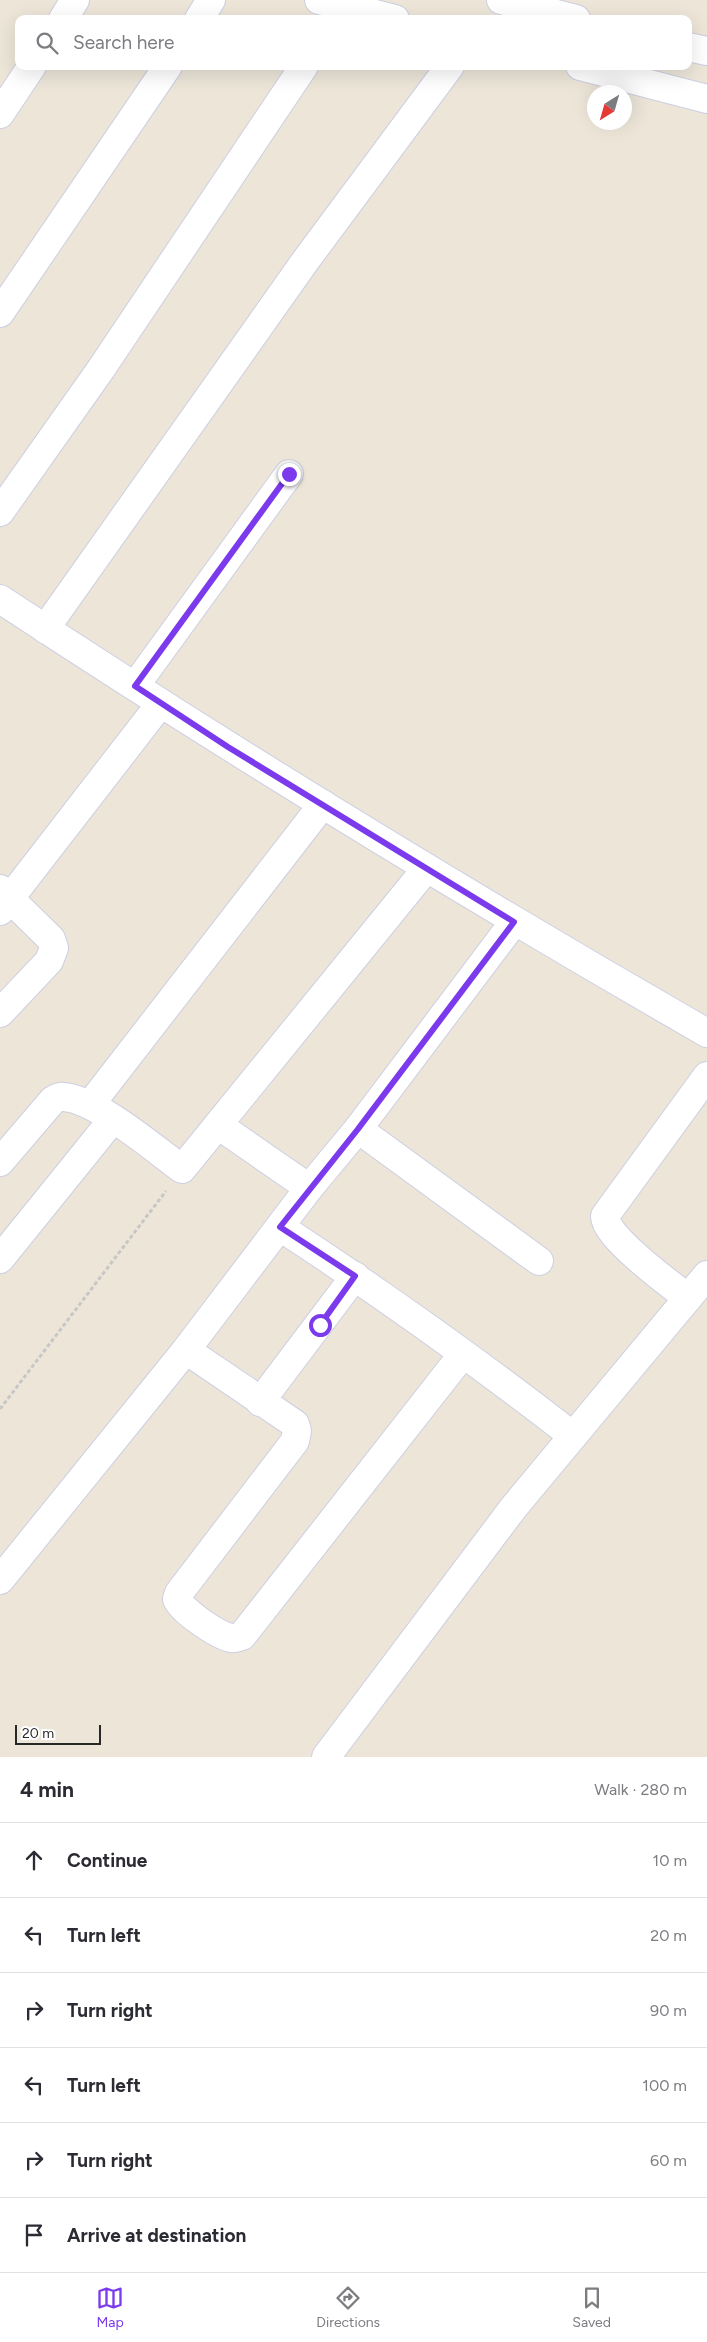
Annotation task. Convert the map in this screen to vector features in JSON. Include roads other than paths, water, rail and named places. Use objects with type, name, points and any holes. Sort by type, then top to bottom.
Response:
[{"type":"street","points":[[66,15],[75,0]]},
{"type":"street","points":[[202,15],[211,0]]},
{"type":"street","points":[[501,0],[560,15]]},
{"type":"street","points":[[333,8],[372,15]]},
{"type":"street","points":[[692,48],[707,51]]},
{"type":"street","points":[[0,114],[29,70]]},
{"type":"street","points":[[0,313],[165,70]]},
{"type":"street","points":[[0,512],[101,369],[301,70]]},
{"type":"street","points":[[45,629],[306,260],[447,70]]},
{"type":"street","points":[[595,70],[707,99]]},
{"type":"street","points":[[135,686],[289,474]]},
{"type":"street","points":[[0,599],[228,747],[426,869],[707,1033]]},
{"type":"street","points":[[0,1013],[49,961],[54,948],[52,939],[4,900],[161,703]]},
{"type":"street","points":[[0,1259],[101,1112],[323,804]]},
{"type":"street","points":[[0,1162],[53,1100],[65,1096],[101,1112],[182,1169],[426,869]]},
{"type":"street","points":[[0,1580],[186,1350],[309,1188],[358,1129],[514,922]]},
{"type":"street","points":[[688,1298],[641,1261],[609,1229],[604,1222],[604,1216],[707,1076]]},
{"type":"street","points":[[218,1125],[309,1188]]},
{"type":"street","points":[[358,1129],[539,1261]]},
{"type":"street","points":[[280,1227],[355,1276],[573,1436]]},
{"type":"street","points":[[326,1757],[514,1507],[707,1275]]},
{"type":"street","points":[[260,1402],[355,1276]]},
{"type":"street","points":[[186,1350],[295,1424],[297,1431],[295,1441],[178,1593],[176,1600],[181,1608],[232,1639],[242,1636],[463,1354]]}]
